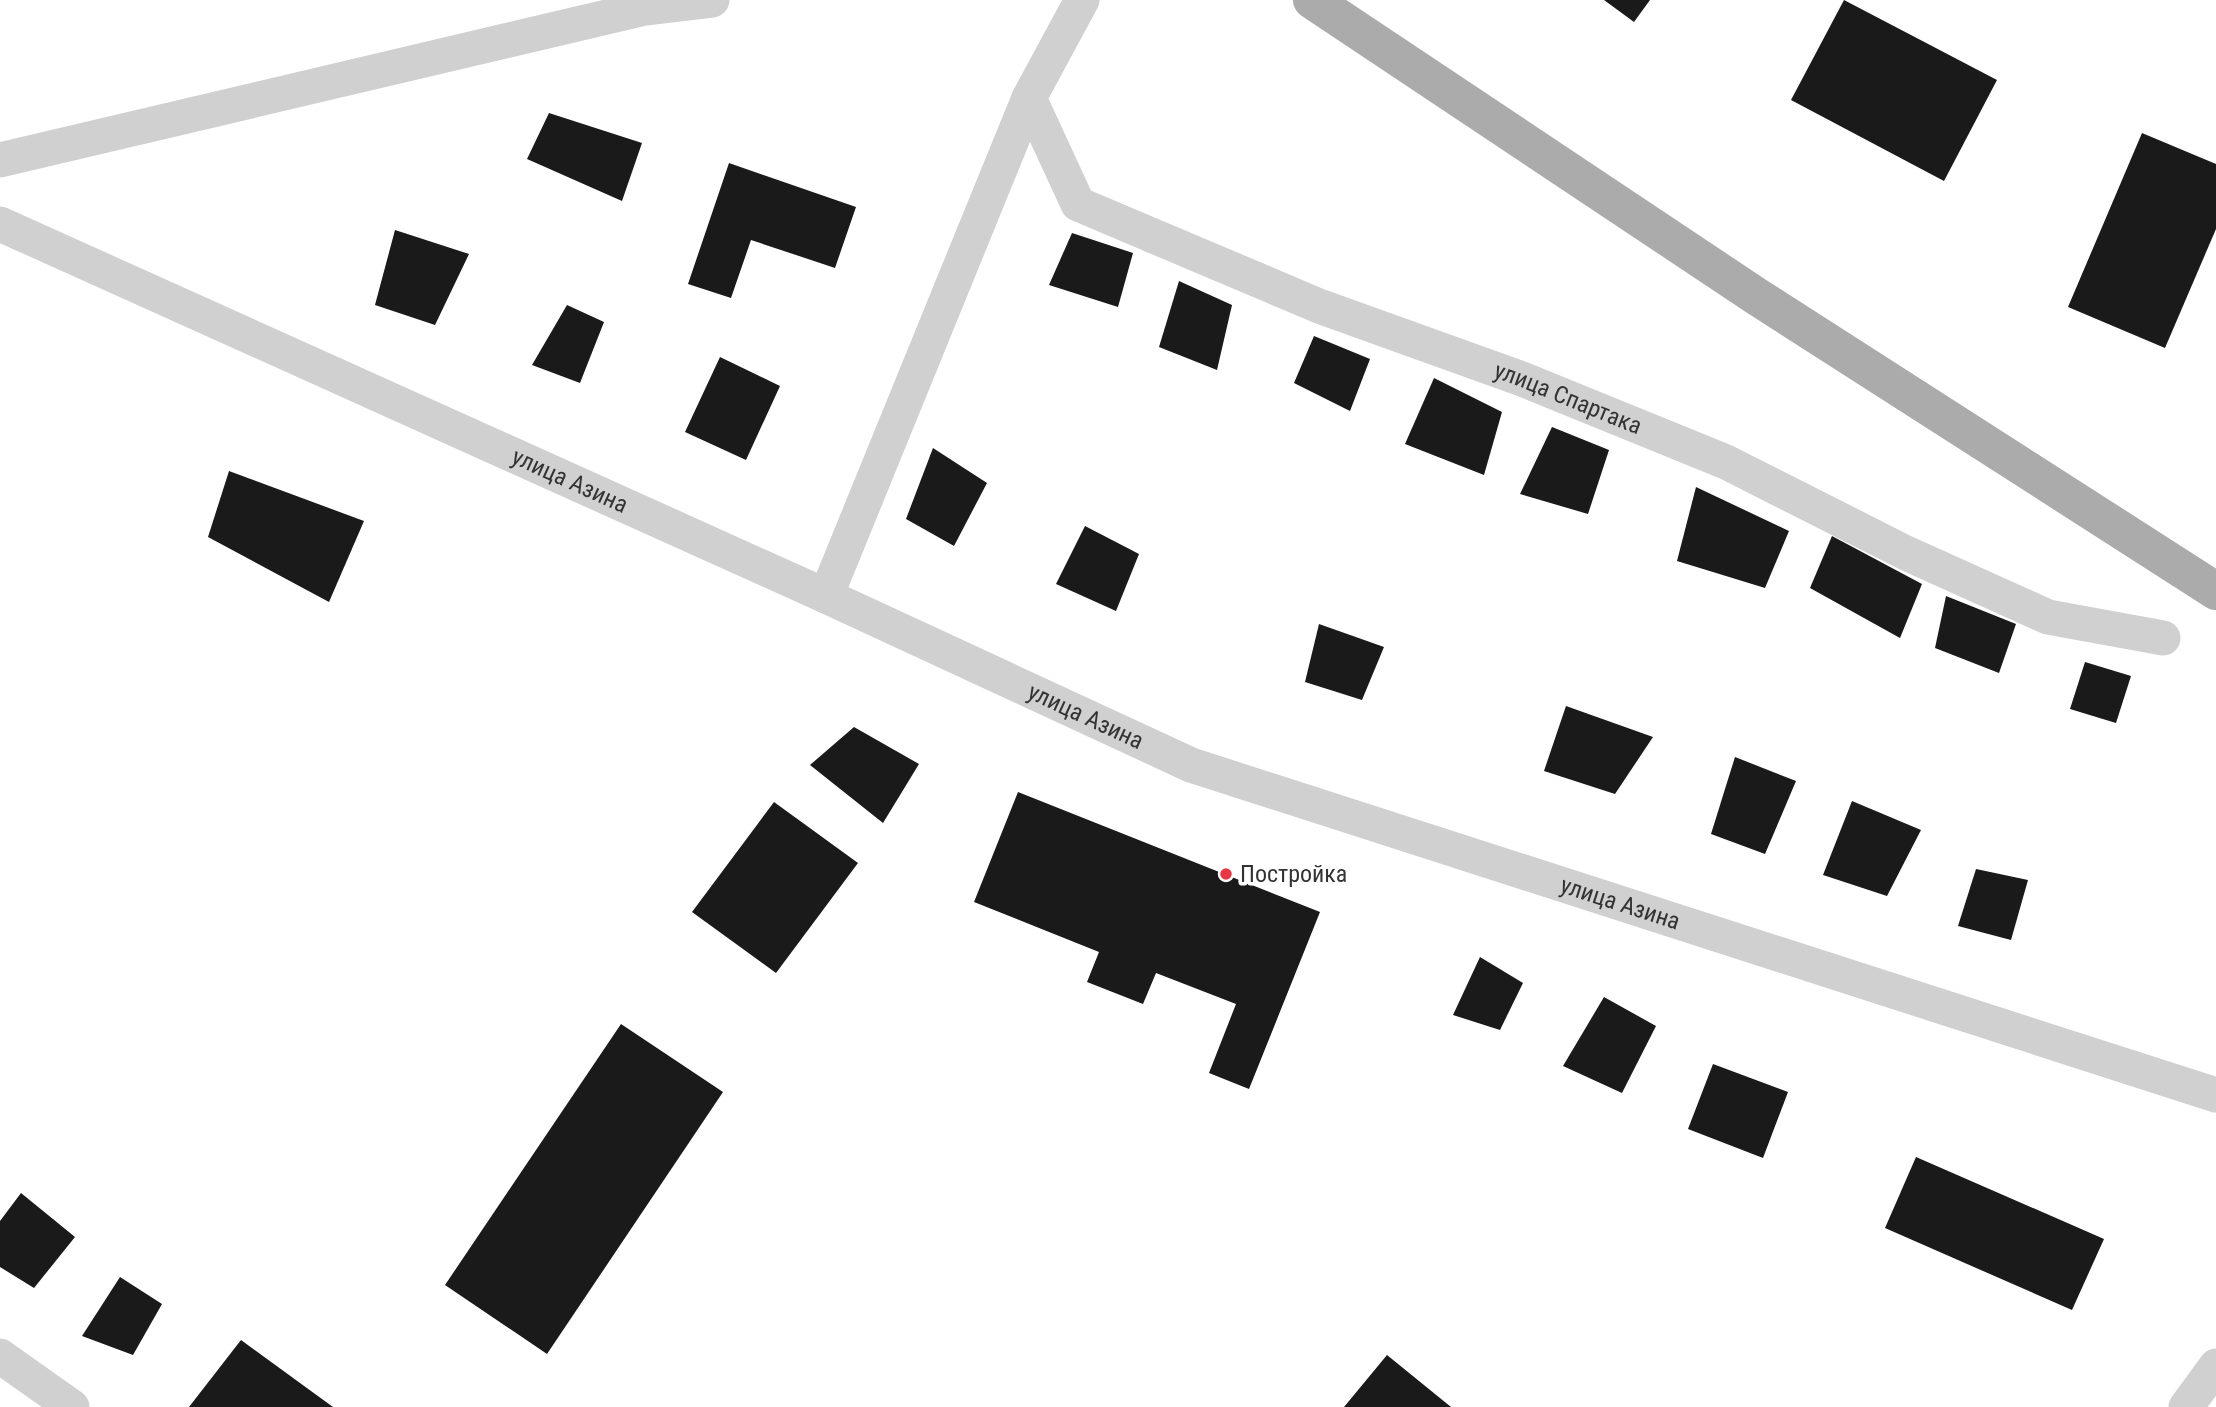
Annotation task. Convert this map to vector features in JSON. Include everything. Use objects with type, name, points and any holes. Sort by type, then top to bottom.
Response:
[{"type":"main road","points":[[1312,0],[1756,296],[2216,591]]},
{"type":"street","points":[[0,160],[645,8],[712,0]]},
{"type":"street","points":[[826,596],[1029,98],[1082,0]]},
{"type":"street","name":"улица Спартака","points":[[1029,98],[1078,204],[1319,306],[1522,379],[1726,462],[1906,554],[2048,617],[2163,638]]},
{"type":"street","name":"улица Азина","points":[[0,224],[826,596],[1191,765],[2216,1095]]},
{"type":"street","points":[[0,1356],[72,1407]]},
{"type":"street","points":[[2186,1407],[2216,1366]]},
{"type":"building","points":[[1604,0],[1650,0],[1634,22]]},
{"type":"building","points":[[1844,0],[1997,80],[1944,181],[1791,100]]},
{"type":"building","points":[[549,113],[642,143],[622,201],[527,159]]},
{"type":"building","points":[[2142,133],[2216,164],[2216,229],[2165,348],[2068,307]]},
{"type":"building","points":[[729,163],[856,207],[835,268],[751,240],[731,298],[688,284]]},
{"type":"building","points":[[395,230],[469,254],[435,325],[375,305]]},
{"type":"building","points":[[1072,233],[1133,253],[1118,307],[1049,285]]},
{"type":"building","points":[[1179,281],[1232,305],[1217,370],[1159,347]]},
{"type":"building","points":[[567,305],[604,322],[580,383],[532,365]]},
{"type":"building","points":[[1314,336],[1370,359],[1350,411],[1294,383]]},
{"type":"building","points":[[720,357],[780,386],[746,460],[685,432]]},
{"type":"building","points":[[1434,378],[1502,412],[1484,475],[1405,444]]},
{"type":"building","points":[[1552,427],[1609,450],[1588,514],[1520,494]]},
{"type":"building","points":[[933,448],[987,483],[954,546],[906,519]]},
{"type":"building","points":[[229,471],[364,521],[329,602],[208,537]]},
{"type":"building","points":[[1696,487],[1789,531],[1765,588],[1677,561]]},
{"type":"building","points":[[1085,526],[1139,554],[1116,611],[1056,584]]},
{"type":"building","points":[[1832,536],[1922,584],[1900,638],[1810,588]]},
{"type":"building","points":[[1946,596],[2016,624],[1999,673],[1935,648]]},
{"type":"building","points":[[1319,624],[1384,647],[1362,700],[1305,682]]},
{"type":"building","points":[[2085,662],[2131,676],[2116,723],[2070,709]]},
{"type":"building","points":[[1566,706],[1653,737],[1615,794],[1544,771]]},
{"type":"building","points":[[854,727],[919,764],[883,823],[810,765]]},
{"type":"building","points":[[1735,757],[1796,781],[1765,854],[1711,834]]},
{"type":"building","points":[[1018,792],[1320,912],[1249,1089],[1209,1073],[1236,1004],[1156,973],[1143,1004],[1087,982],[1099,952],[974,902]]},
{"type":"building","points":[[1852,801],[1921,830],[1887,896],[1823,875]]},
{"type":"building","points":[[774,802],[858,863],[776,973],[692,912]]},
{"type":"building","points":[[1976,869],[2028,880],[2011,940],[1958,926]]},
{"type":"building","points":[[1480,957],[1523,983],[1500,1030],[1453,1015]]},
{"type":"building","points":[[1604,997],[1656,1026],[1622,1093],[1563,1066]]},
{"type":"building","points":[[621,1024],[723,1092],[547,1354],[445,1285]]},
{"type":"building","points":[[1713,1064],[1788,1092],[1763,1158],[1688,1129]]},
{"type":"building","points":[[1916,1157],[2104,1239],[2072,1310],[1885,1228]]},
{"type":"building","points":[[21,1193],[75,1237],[34,1288],[0,1267],[0,1221]]},
{"type":"building","points":[[120,1277],[162,1304],[133,1355],[82,1336]]},
{"type":"building","points":[[241,1340],[333,1407],[189,1407]]},
{"type":"building","points":[[1387,1355],[1451,1407],[1344,1407]]},
{"type":"place","name":"Постройка","points":[[1226,874]]}]
